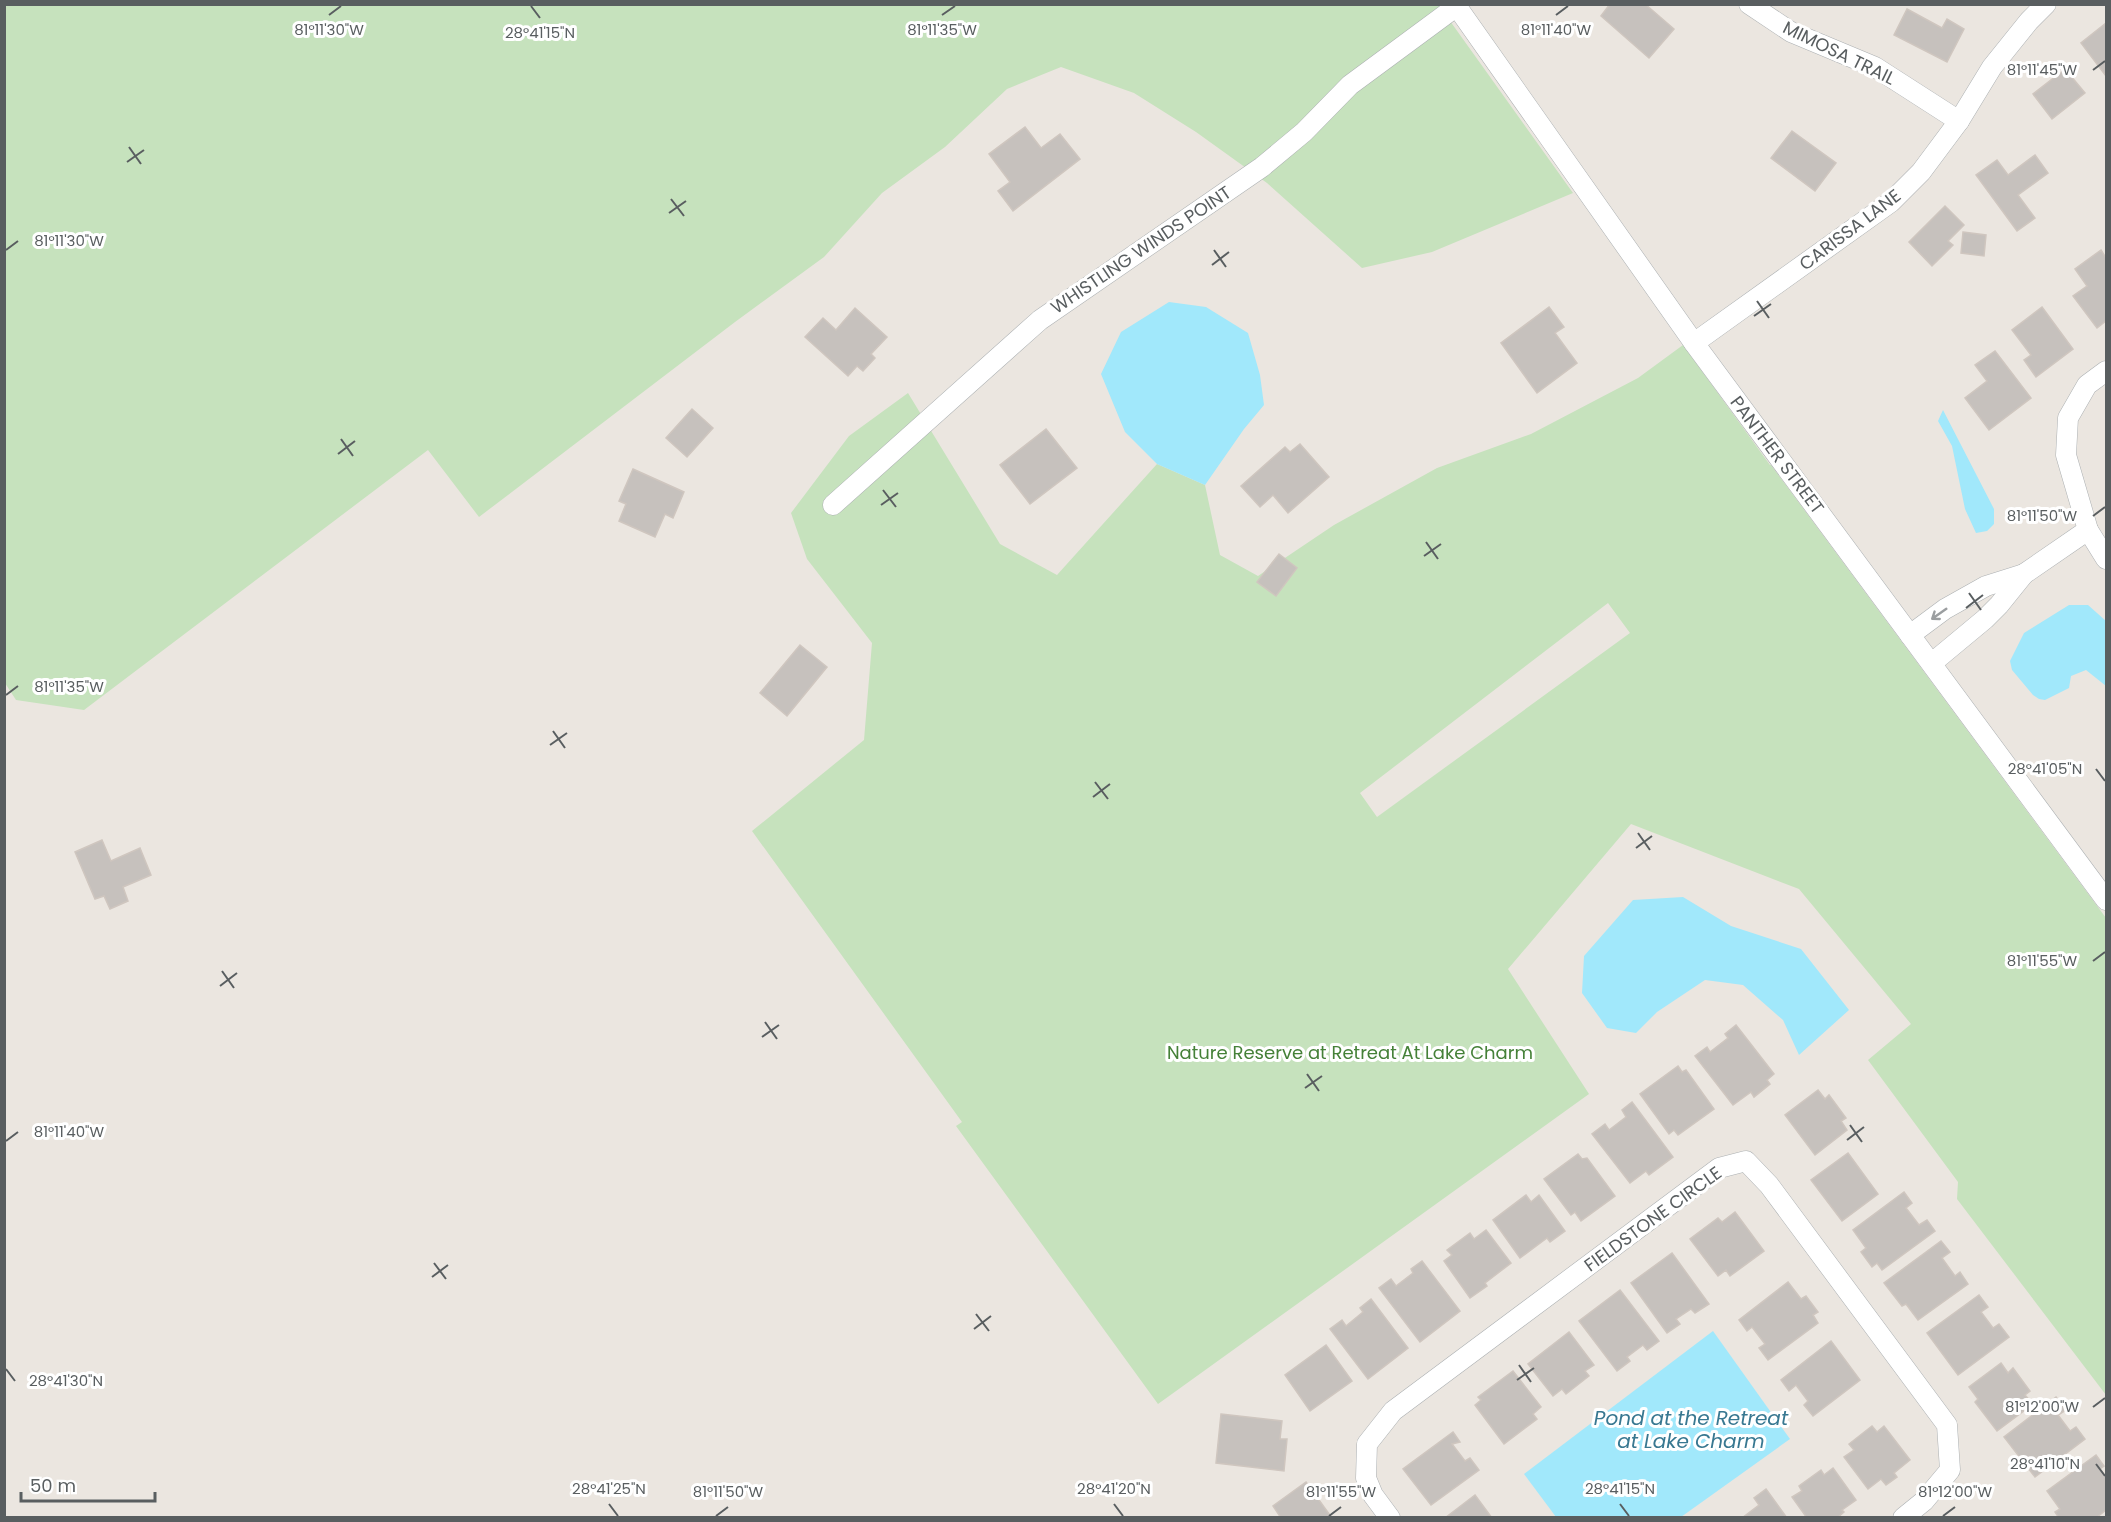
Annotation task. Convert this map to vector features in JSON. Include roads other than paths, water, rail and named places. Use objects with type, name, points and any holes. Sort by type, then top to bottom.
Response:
[{"type":"street","name":"MIMOSA TRAIL","points":[[1749,4],[1791,32],[1875,67],[1959,121]]},
{"type":"street","name":"CARISSA LANE","points":[[1694,343],[1891,202],[1921,172],[1959,121],[1992,67],[2046,4]]},
{"type":"street","name":"PANTHER STREET","points":[[1456,5],[1694,343],[2106,900]]},
{"type":"street","name":"WHISTLING WINDS POINT","points":[[833,505],[1040,320],[1262,167],[1304,132],[1350,85],[1456,5]]},
{"type":"street","points":[[2106,371],[2087,385],[2068,418],[2066,455],[2088,530],[2106,559]]},
{"type":"street","points":[[1932,663],[1985,619],[2024,574],[2088,530]]},
{"type":"street","points":[[1910,635],[1945,609],[1986,586],[2024,574]]},
{"type":"street","points":[[1969,596],[1985,619]]},
{"type":"street","name":"FIELDSTONE CIRCLE","points":[[1390,1518],[1373,1495],[1366,1478],[1366,1467],[1367,1444],[1393,1411],[1719,1167],[1746,1161],[1769,1185],[1947,1425],[1950,1470],[1924,1501],[1902,1518]]},
{"type":"water","points":[[1169,302],[1206,307],[1248,333],[1260,375],[1264,405],[1244,429],[1205,485],[1157,464],[1125,432],[1101,374],[1121,332]]},
{"type":"water","points":[[1943,410],[1994,509],[1994,524],[1987,531],[1976,533],[1965,509],[1952,446],[1938,421]]},
{"type":"water","points":[[2069,605],[2088,605],[2106,621],[2106,686],[2086,670],[2071,676],[2069,688],[2045,700],[2039,699],[2012,670],[2010,661],[2024,633]]},
{"type":"water","points":[[1683,897],[1731,926],[1801,949],[1849,1010],[1799,1055],[1783,1020],[1743,985],[1705,980],[1657,1012],[1636,1033],[1607,1028],[1582,993],[1584,956],[1633,900]]},
{"type":"water","name":"Pond at the Retreat at Lake Charm","points":[[1713,1331],[1790,1439],[1681,1517],[1556,1517],[1524,1474]]},
{"type":"park label","name":"Nature Reserve at Retreat At Lake Charm","points":[[1350,1053]]}]
